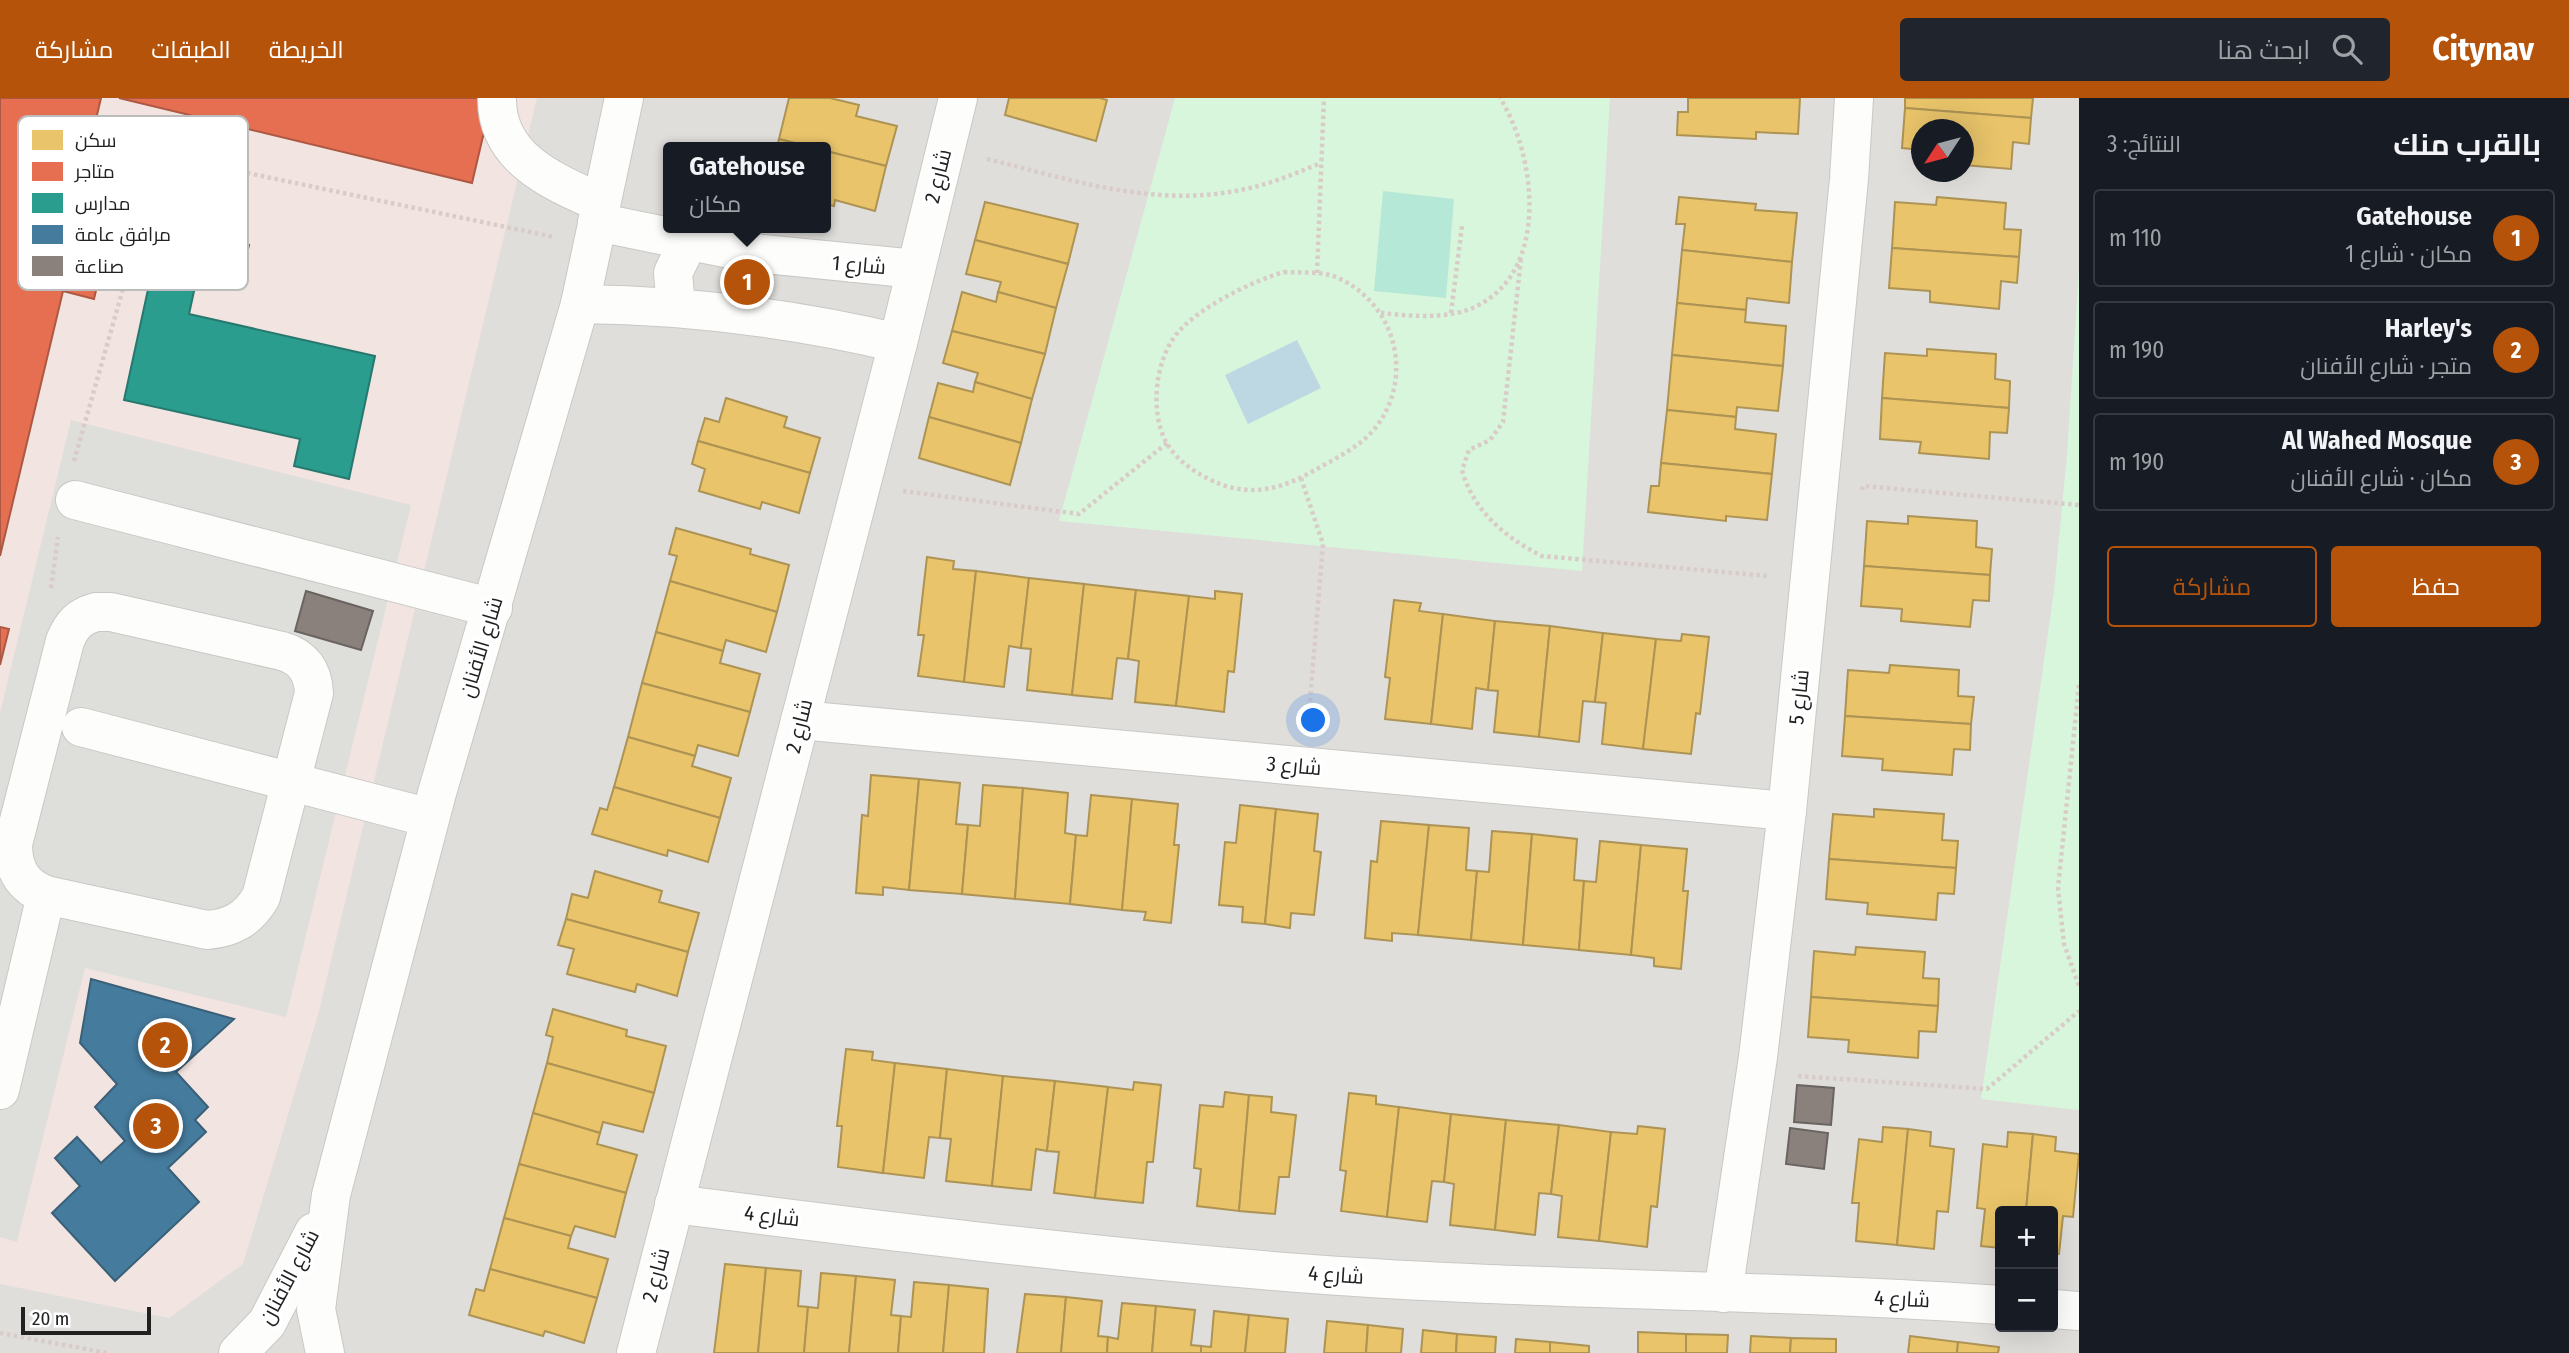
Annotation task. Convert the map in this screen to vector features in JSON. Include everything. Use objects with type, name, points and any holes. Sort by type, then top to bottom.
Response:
[{"type":"street","name":"شارع 1","points":[[497,98],[500,127],[518,154],[597,224],[688,242],[807,260],[916,269]]},
{"type":"street","name":"شارع الأفنان","points":[[325,1353],[318,1330],[317,1299],[331,1195],[433,805],[493,608],[580,304],[624,98]]},
{"type":"street","name":"شارع 2","points":[[636,1353],[898,343],[958,98]]},
{"type":"street","name":"شارع 5","points":[[1723,1293],[1758,1056],[1787,811],[1849,179],[1854,98]]},
{"type":"street","points":[[676,307],[673,272],[688,242]]},
{"type":"street","points":[[798,321],[812,292],[807,260]]},
{"type":"street","points":[[580,304],[676,307],[798,321],[898,343]]},
{"type":"street","points":[[67,514],[493,608]]},
{"type":"street","points":[[96,612],[111,612],[293,654],[309,671],[314,693],[294,770],[261,897],[244,919],[233,926],[207,930],[46,895],[25,883],[7,862],[65,641],[70,627],[81,617],[96,612]]},
{"type":"street","points":[[84,716],[433,805]]},
{"type":"street","name":"شارع 3","points":[[800,720],[1787,811]]},
{"type":"street","points":[[0,1090],[46,895]]},
{"type":"street","name":"شارع الأفنان","points":[[238,1353],[267,1323],[331,1195]]},
{"type":"street","name":"شارع 4","points":[[674,1204],[1031,1249],[1173,1263],[1518,1286],[1906,1299],[1995,1306]]},
{"type":"street","points":[[2058,1309],[2079,1311]]},
{"type":"path","points":[[1317,273],[1324,98]]},
{"type":"path","points":[[1500,98],[1517,131],[1525,162],[1528,194],[1503,422],[1490,440],[1469,450],[1462,470],[1475,500],[1489,518],[1522,546],[1542,556],[1810,580]]},
{"type":"path","points":[[945,149],[1130,193],[1168,197],[1245,189],[1321,163]]},
{"type":"path","points":[[248,169],[597,224]]},
{"type":"path","points":[[1451,313],[1462,226]]},
{"type":"path","points":[[1381,313],[1416,316],[1451,313],[1475,307],[1505,285],[1521,258]]},
{"type":"path","points":[[1284,272],[1317,273],[1336,277],[1364,295],[1381,313],[1396,350],[1396,376],[1390,402],[1378,425],[1356,447],[1301,478],[1263,490],[1230,488],[1191,469],[1167,443],[1160,425],[1158,385],[1164,359],[1176,335],[1196,317],[1259,279],[1284,272]]},
{"type":"path","points":[[74,462],[122,290]]},
{"type":"path","points":[[861,485],[1079,514],[1167,443]]},
{"type":"path","points":[[1301,478],[1323,544],[1307,735]]},
{"type":"path","points":[[1861,498],[1863,486],[2079,505]]},
{"type":"path","points":[[65,641],[49,596],[67,514]]},
{"type":"path","points":[[2079,685],[2057,888],[2064,944],[2079,986]]},
{"type":"path","points":[[1758,1056],[1787,1058],[1787,1075],[1987,1089],[2079,1011]]},
{"type":"path","points":[[0,1333],[107,1353]]},
{"type":"shaded area","points":[[0,98],[2079,98],[2079,1353],[0,1353]]},
{"type":"shaded area","points":[[0,98],[537,98],[318,1015],[243,1264],[169,1318],[0,1284]]},
{"type":"shaded area","points":[[71,420],[411,505],[286,1017],[85,968],[17,1242],[0,1237],[0,713]]},
{"type":"green space","points":[[1175,98],[1610,98],[1582,571],[1059,521]]},
{"type":"green space","points":[[1383,191],[1454,199],[1446,298],[1374,291]]},
{"type":"green space","points":[[2079,268],[2079,1110],[1981,1099],[2054,591],[2067,455]]},
{"type":"water","points":[[1297,340],[1321,388],[1248,424],[1225,375]]},
{"type":"building: سكن","points":[[789,98],[830,98],[859,105],[856,116],[897,126],[886,166],[831,152],[831,142],[791,142],[779,139]]},
{"type":"building: سكن","points":[[1009,98],[1107,100],[1096,141],[1005,115]]},
{"type":"building: سكن","points":[[1688,98],[1800,98],[1798,134],[1756,132],[1756,139],[1677,135],[1678,112],[1688,112]]},
{"type":"building: سكن","points":[[1905,98],[2033,98],[2031,118],[1905,108]]},
{"type":"building: سكن","points":[[1905,108],[2031,118],[2029,144],[2013,142],[2011,169],[1974,166],[1974,119],[1911,119],[1911,149],[1902,148]]},
{"type":"building: سكن","points":[[831,152],[886,166],[875,211],[835,200],[834,206],[831,205]]},
{"type":"building: سكن","points":[[1679,197],[1756,204],[1755,210],[1797,213],[1792,262],[1682,250],[1685,224],[1676,224]]},
{"type":"building: سكن","points":[[1937,197],[2006,203],[2004,229],[2021,230],[2019,257],[1892,248],[1895,202],[1936,205]]},
{"type":"building: سكن","points":[[985,202],[1078,224],[1068,264],[975,240]]},
{"type":"building: سكن","points":[[975,240],[1068,264],[1056,308],[998,292],[1001,282],[966,274]]},
{"type":"building: سكن","points":[[1892,248],[2019,257],[2017,283],[2001,281],[1999,309],[1930,302],[1930,291],[1889,288]]},
{"type":"building: سكن","points":[[1682,250],[1792,262],[1789,303],[1747,298],[1746,310],[1677,303]]},
{"type":"building: سكن","points":[[733,261],[765,264],[762,304],[729,300]]},
{"type":"building: سكن","points":[[962,292],[996,302],[998,292],[1056,308],[1045,354],[952,331]]},
{"type":"building: سكن","points":[[1677,303],[1746,310],[1745,322],[1786,326],[1783,366],[1672,355]]},
{"type":"building: سكن","points":[[952,331],[1045,354],[1032,399],[975,382],[978,373],[943,363]]},
{"type":"building: سكن","points":[[1927,349],[1996,354],[1995,379],[2010,381],[2009,408],[1882,398],[1885,353],[1927,356]]},
{"type":"building: سكن","points":[[1672,355],[1783,366],[1778,411],[1737,407],[1736,417],[1667,410]]},
{"type":"building: سكن","points":[[975,382],[1032,399],[1021,443],[929,417],[938,383],[973,392]]},
{"type":"building: سكن","points":[[726,398],[787,417],[784,427],[820,438],[810,473],[698,441],[705,418],[719,422]]},
{"type":"building: سكن","points":[[1882,398],[2009,408],[2007,433],[1990,432],[1989,459],[1919,453],[1921,442],[1880,439]]},
{"type":"building: سكن","points":[[1667,410],[1736,417],[1735,429],[1776,434],[1772,474],[1661,463]]},
{"type":"building: سكن","points":[[929,417],[1021,443],[1010,485],[919,458]]},
{"type":"building: سكن","points":[[698,441],[810,473],[799,513],[762,502],[760,509],[699,491],[705,469],[692,464]]},
{"type":"building: سكن","points":[[1661,463],[1772,474],[1767,520],[1726,516],[1726,521],[1648,512],[1651,486],[1659,486]]},
{"type":"building: سكن","points":[[1908,516],[1977,521],[1976,547],[1992,549],[1990,575],[1864,566],[1867,521],[1908,524]]},
{"type":"building: سكن","points":[[676,528],[751,549],[750,554],[789,565],[777,612],[670,581],[677,556],[669,554]]},
{"type":"building: سكن","points":[[927,557],[954,561],[953,569],[976,571],[964,682],[918,676],[924,635],[918,635]]},
{"type":"building: سكن","points":[[1864,566],[1990,575],[1989,601],[1973,600],[1970,627],[1901,621],[1902,609],[1861,606]]},
{"type":"building: سكن","points":[[976,571],[1029,578],[1021,648],[1009,646],[1004,687],[964,682]]},
{"type":"building: سكن","points":[[1029,578],[1084,584],[1072,695],[1027,690],[1031,649],[1021,648]]},
{"type":"building: سكن","points":[[670,581],[777,612],[766,652],[726,640],[723,651],[656,632]]},
{"type":"building: سكن","points":[[1084,584],[1136,590],[1128,659],[1117,658],[1112,699],[1072,695]]},
{"type":"building: سكن","points":[[1136,590],[1189,596],[1176,706],[1135,702],[1139,661],[1128,659]]},
{"type":"building: سكن","points":[[1215,591],[1242,594],[1234,672],[1228,671],[1224,712],[1176,706],[1189,596],[1215,599]]},
{"type":"building: سكن","points":[[1394,600],[1421,603],[1419,611],[1443,614],[1431,724],[1385,719],[1390,678],[1385,677]]},
{"type":"building: سكن","points":[[1443,614],[1495,621],[1488,690],[1476,688],[1472,729],[1431,724]]},
{"type":"building: سكن","points":[[1495,621],[1550,626],[1539,737],[1494,732],[1498,691],[1488,690]]},
{"type":"building: سكن","points":[[1550,626],[1603,633],[1595,702],[1583,701],[1579,742],[1539,737]]},
{"type":"building: سكن","points":[[656,632],[723,651],[720,663],[760,674],[750,712],[642,683]]},
{"type":"building: سكن","points":[[1603,633],[1656,639],[1643,749],[1602,744],[1606,703],[1595,702]]},
{"type":"building: سكن","points":[[1682,634],[1709,637],[1700,714],[1696,713],[1691,754],[1643,749],[1656,639],[1681,641]]},
{"type":"building: سكن","points":[[1890,665],[1959,670],[1958,696],[1974,697],[1971,724],[1845,716],[1848,670],[1889,673]]},
{"type":"building: سكن","points":[[642,683],[750,712],[738,756],[698,745],[695,756],[628,737]]},
{"type":"building: سكن","points":[[1845,716],[1971,724],[1970,750],[1954,749],[1952,775],[1882,770],[1883,759],[1842,756]]},
{"type":"building: سكن","points":[[628,737],[695,756],[692,766],[731,778],[720,818],[614,787]]},
{"type":"building: سكن","points":[[871,775],[919,779],[909,890],[883,887],[883,895],[856,893],[862,815],[868,816]]},
{"type":"building: سكن","points":[[919,779],[960,783],[956,824],[968,825],[962,894],[909,890]]},
{"type":"building: سكن","points":[[983,785],[1023,788],[1015,899],[962,894],[968,825],[980,826]]},
{"type":"building: سكن","points":[[614,787],[720,818],[708,862],[668,850],[667,856],[592,834],[600,808],[607,810]]},
{"type":"building: سكن","points":[[1023,788],[1068,793],[1065,833],[1076,835],[1070,904],[1015,899]]},
{"type":"building: سكن","points":[[1091,795],[1132,799],[1122,910],[1070,904],[1076,835],[1087,836]]},
{"type":"building: سكن","points":[[1132,799],[1178,804],[1174,845],[1179,845],[1171,923],[1144,920],[1146,912],[1122,910]]},
{"type":"building: سكن","points":[[1240,805],[1276,809],[1265,924],[1242,922],[1243,907],[1219,905],[1225,842],[1236,843]]},
{"type":"building: سكن","points":[[1276,809],[1318,814],[1314,851],[1321,852],[1314,915],[1291,913],[1290,928],[1265,924]]},
{"type":"building: سكن","points":[[1874,809],[1944,814],[1942,840],[1958,841],[1956,868],[1829,859],[1833,814],[1874,817]]},
{"type":"building: سكن","points":[[1381,821],[1429,825],[1418,935],[1392,933],[1392,941],[1365,938],[1371,861],[1377,862]]},
{"type":"building: سكن","points":[[1429,825],[1469,828],[1466,870],[1477,871],[1471,940],[1418,935]]},
{"type":"building: سكن","points":[[1492,831],[1532,834],[1523,945],[1471,940],[1477,871],[1489,872]]},
{"type":"building: سكن","points":[[1532,834],[1577,839],[1574,880],[1584,881],[1579,950],[1523,945]]},
{"type":"building: سكن","points":[[1600,841],[1641,845],[1631,955],[1579,950],[1584,881],[1596,882]]},
{"type":"building: سكن","points":[[1641,845],[1687,849],[1683,891],[1688,891],[1681,969],[1654,966],[1654,958],[1631,955]]},
{"type":"building: سكن","points":[[1829,859],[1956,868],[1954,894],[1938,893],[1936,920],[1867,914],[1868,903],[1826,899]]},
{"type":"building: سكن","points":[[595,871],[662,891],[659,902],[699,913],[688,952],[566,919],[572,894],[588,898]]},
{"type":"building: سكن","points":[[566,919],[688,952],[677,996],[637,984],[635,992],[567,974],[574,949],[558,945]]},
{"type":"building: سكن","points":[[1856,947],[1925,952],[1923,978],[1939,979],[1938,1006],[1811,997],[1814,951],[1855,955]]},
{"type":"building: سكن","points":[[1811,997],[1938,1006],[1936,1032],[1919,1031],[1918,1058],[1848,1052],[1849,1040],[1808,1037]]},
{"type":"building: سكن","points":[[553,1009],[627,1030],[626,1036],[666,1046],[654,1093],[547,1063],[553,1037],[546,1035]]},
{"type":"building: سكن","points":[[846,1049],[873,1052],[872,1060],[895,1063],[883,1173],[838,1167],[842,1126],[837,1126]]},
{"type":"building: سكن","points":[[547,1063],[654,1093],[643,1132],[603,1122],[600,1133],[533,1113]]},
{"type":"building: سكن","points":[[895,1063],[947,1069],[940,1138],[929,1137],[924,1178],[883,1173]]},
{"type":"building: سكن","points":[[947,1069],[1003,1076],[992,1186],[946,1181],[951,1139],[940,1138]]},
{"type":"building: سكن","points":[[1003,1076],[1055,1081],[1047,1151],[1036,1149],[1031,1190],[992,1186]]},
{"type":"building: سكن","points":[[1055,1081],[1108,1087],[1095,1198],[1054,1193],[1059,1152],[1047,1151]]},
{"type":"building: سكن","points":[[1134,1082],[1161,1085],[1153,1162],[1147,1162],[1143,1203],[1095,1198],[1108,1087],[1133,1090]]},
{"type":"building: سكن","points":[[1225,1092],[1249,1095],[1239,1211],[1197,1206],[1201,1169],[1194,1168],[1200,1105],[1223,1107]]},
{"type":"building: سكن","points":[[1349,1093],[1376,1096],[1376,1104],[1399,1107],[1387,1217],[1341,1211],[1346,1171],[1340,1170]]},
{"type":"building: سكن","points":[[1249,1095],[1272,1097],[1271,1112],[1296,1115],[1289,1177],[1279,1177],[1275,1214],[1239,1211]]},
{"type":"building: سكن","points":[[1399,1107],[1451,1114],[1444,1182],[1432,1181],[1427,1222],[1387,1217]]},
{"type":"building: سكن","points":[[533,1113],[600,1133],[597,1144],[637,1155],[626,1193],[519,1164]]},
{"type":"building: سكن","points":[[1451,1114],[1506,1120],[1495,1230],[1450,1225],[1454,1184],[1444,1182]]},
{"type":"building: سكن","points":[[1506,1120],[1559,1125],[1551,1194],[1539,1193],[1535,1235],[1495,1230]]},
{"type":"building: سكن","points":[[1559,1125],[1611,1132],[1599,1241],[1558,1237],[1562,1196],[1551,1194]]},
{"type":"building: سكن","points":[[1638,1126],[1665,1129],[1657,1207],[1651,1206],[1647,1247],[1599,1241],[1611,1132],[1637,1134]]},
{"type":"building: سكن","points":[[1883,1127],[1908,1129],[1897,1245],[1856,1241],[1859,1203],[1852,1203],[1859,1139],[1882,1142]]},
{"type":"building: سكن","points":[[1908,1129],[1931,1132],[1930,1146],[1954,1149],[1948,1212],[1937,1211],[1934,1249],[1897,1245]]},
{"type":"building: سكن","points":[[2008,1132],[2033,1134],[2026,1206],[1995,1206],[1995,1247],[1981,1246],[1985,1209],[1977,1208],[1983,1144],[2007,1147]]},
{"type":"building: سكن","points":[[2033,1134],[2056,1137],[2055,1151],[2079,1154],[2073,1217],[2063,1216],[2059,1254],[2058,1206],[2026,1206]]},
{"type":"building: سكن","points":[[519,1164],[626,1193],[615,1237],[575,1226],[571,1236],[504,1218]]},
{"type":"building: سكن","points":[[504,1218],[571,1236],[568,1248],[608,1259],[597,1298],[490,1269]]},
{"type":"building: سكن","points":[[725,1264],[766,1268],[758,1353],[714,1353]]},
{"type":"building: سكن","points":[[766,1268],[801,1271],[798,1306],[808,1307],[804,1353],[758,1353]]},
{"type":"building: سكن","points":[[490,1269],[597,1298],[584,1343],[545,1331],[543,1336],[469,1315],[476,1289],[484,1291]]},
{"type":"building: سكن","points":[[821,1273],[856,1276],[849,1353],[804,1353],[808,1307],[818,1308]]},
{"type":"building: سكن","points":[[856,1276],[895,1280],[891,1315],[901,1316],[898,1353],[849,1353]]},
{"type":"building: سكن","points":[[914,1282],[949,1285],[943,1353],[898,1353],[901,1316],[911,1317]]},
{"type":"building: سكن","points":[[949,1285],[988,1289],[984,1353],[943,1353]]},
{"type":"building: سكن","points":[[1025,1294],[1066,1297],[1061,1353],[1017,1353]]},
{"type":"building: سكن","points":[[1066,1297],[1102,1301],[1098,1336],[1108,1337],[1107,1353],[1061,1353]]},
{"type":"building: سكن","points":[[1122,1303],[1156,1306],[1152,1353],[1107,1353],[1108,1337],[1118,1339]]},
{"type":"building: سكن","points":[[1156,1306],[1195,1310],[1191,1345],[1201,1346],[1201,1353],[1152,1353]]},
{"type":"building: سكن","points":[[1214,1311],[1249,1315],[1245,1353],[1201,1353],[1201,1346],[1211,1347]]},
{"type":"building: سكن","points":[[1249,1315],[1288,1319],[1285,1353],[1245,1353]]},
{"type":"building: سكن","points":[[1327,1321],[1368,1325],[1366,1353],[1324,1353]]},
{"type":"building: سكن","points":[[1368,1325],[1403,1329],[1401,1353],[1366,1353]]},
{"type":"building: سكن","points":[[1423,1330],[1457,1334],[1456,1353],[1421,1353]]},
{"type":"building: سكن","points":[[1638,1332],[1686,1334],[1686,1353],[1638,1353]]},
{"type":"building: سكن","points":[[1457,1334],[1496,1337],[1495,1353],[1456,1353]]},
{"type":"building: سكن","points":[[1686,1334],[1728,1335],[1727,1353],[1686,1353]]},
{"type":"building: سكن","points":[[1751,1336],[1791,1338],[1790,1353],[1750,1353]]},
{"type":"building: سكن","points":[[1910,1336],[1958,1342],[1957,1353],[1908,1353]]},
{"type":"building: سكن","points":[[1791,1338],[1836,1339],[1836,1353],[1790,1353]]},
{"type":"building: سكن","points":[[1516,1339],[1550,1342],[1550,1353],[1515,1353]]},
{"type":"building: سكن","points":[[1550,1342],[1589,1346],[1589,1353],[1550,1353]]},
{"type":"building: سكن","points":[[1958,1342],[1999,1347],[1998,1353],[1957,1353]]},
{"type":"building: متاجر","points":[[0,98],[101,98],[97,116],[18,116],[18,290],[96,290],[94,299],[63,291],[0,556]]},
{"type":"building: متاجر","points":[[119,98],[492,98],[472,183],[248,129],[248,116],[194,116]]},
{"type":"building: متاجر","points":[[0,627],[9,629],[0,665]]},
{"type":"building: مدارس","points":[[148,290],[194,290],[189,314],[375,356],[349,479],[294,466],[300,439],[124,400]]},
{"type":"building: مرافق عامة","points":[[91,979],[234,1019],[176,1072],[208,1107],[195,1120],[206,1132],[168,1168],[199,1202],[115,1281],[52,1213],[80,1186],[55,1158],[77,1137],[101,1163],[125,1141],[95,1107],[117,1084],[80,1043]]},
{"type":"building: صناعة","points":[[306,591],[373,611],[361,650],[295,631]]},
{"type":"building: صناعة","points":[[1797,1085],[1834,1088],[1831,1125],[1794,1122]]},
{"type":"building: صناعة","points":[[1790,1128],[1828,1133],[1824,1169],[1786,1164]]},
{"type":"place","name":"Gatehouse","points":[[747,282]]},
{"type":"place","name":"Harley's","points":[[165,1045]]},
{"type":"place","name":"Al Wahed Mosque","points":[[156,1126]]}]
